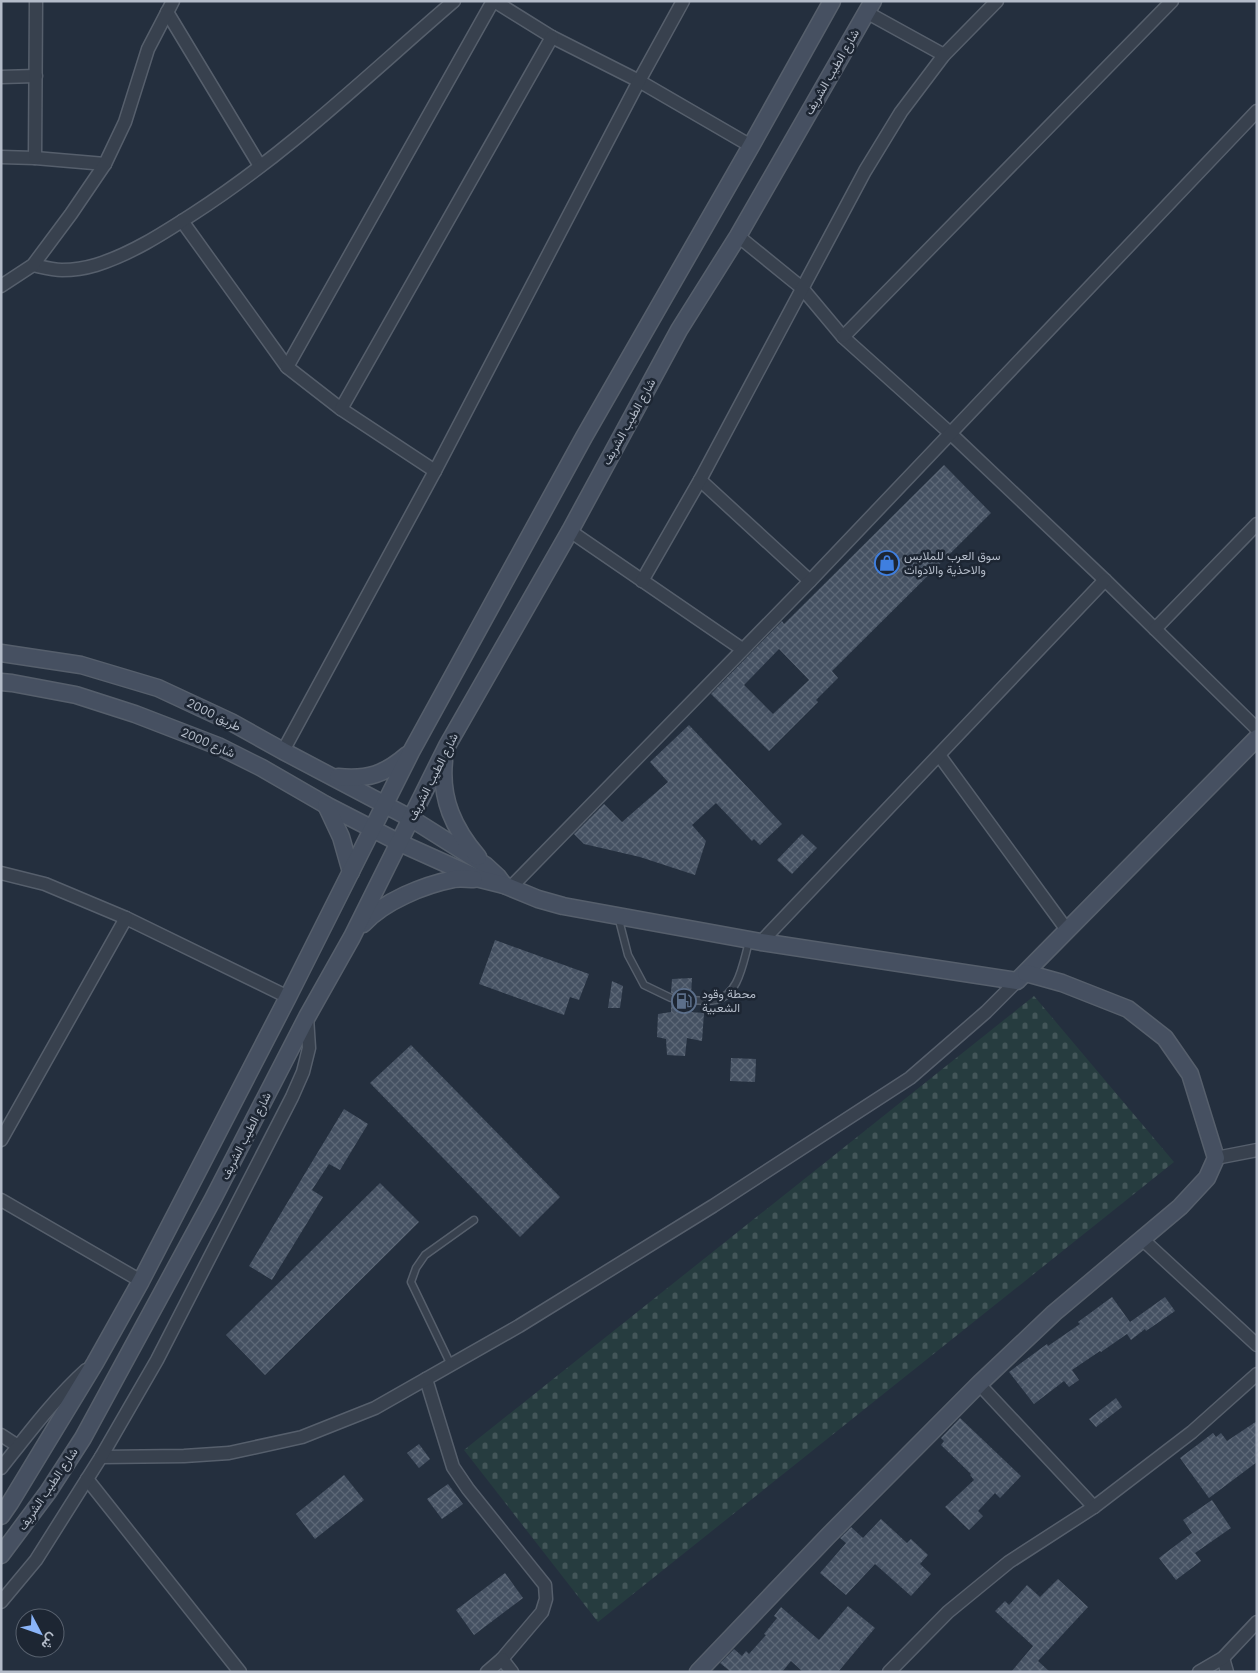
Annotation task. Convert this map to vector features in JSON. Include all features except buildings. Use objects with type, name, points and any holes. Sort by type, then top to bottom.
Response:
[{"type":"main road","name":"شارع الطيب الشريف","points":[[1,1516],[95,1363],[141,1282],[288,997],[411,752],[584,436],[832,1]]},
{"type":"main road","name":"شارع الطيب الشريف","points":[[1,1555],[48,1492],[83,1438],[213,1199],[307,1017],[352,937],[447,746],[570,531],[679,330],[738,236],[869,7]]},
{"type":"main road","name":"طريق 2000","points":[[1,653],[81,665],[158,688],[231,722],[412,819],[482,872]]},
{"type":"main road","name":"شارع 2000","points":[[1,682],[76,695],[135,714],[218,746],[400,843],[482,872]]},
{"type":"main road","points":[[1021,977],[1257,738]]},
{"type":"main road","points":[[447,746],[442,774],[448,809],[482,872],[507,886],[538,899],[563,906],[756,941],[1062,983],[1128,1009],[1165,1038],[1190,1074],[1216,1158],[1207,1178],[1180,1207],[1054,1313],[979,1384],[828,1536],[698,1672]]},
{"type":"main road","points":[[316,768],[335,776],[356,779],[376,775],[395,765],[411,752]]},
{"type":"main road","points":[[326,805],[341,838],[351,872]]},
{"type":"main road","points":[[352,937],[378,911],[406,896],[431,885],[482,872]]},
{"type":"street","points":[[36,1],[36,158]]},
{"type":"street","points":[[32,265],[62,270],[95,265],[136,248],[182,221],[220,197],[353,91],[454,1]]},
{"type":"street","points":[[287,367],[494,1],[552,37],[640,81],[751,146]]},
{"type":"street","points":[[283,751],[435,471],[683,1]]},
{"type":"street","points":[[642,581],[700,480],[865,170],[901,112],[944,55],[997,1]]},
{"type":"street","points":[[843,338],[1172,1]]},
{"type":"street","points":[[170,7],[260,166]]},
{"type":"street","points":[[1,286],[32,265],[71,214],[105,164],[125,122],[148,49],[170,7]]},
{"type":"street","points":[[869,7],[944,55]]},
{"type":"street","points":[[341,409],[552,37]]},
{"type":"street","points":[[1,77],[36,76]]},
{"type":"street","points":[[507,886],[810,580],[1257,111]]},
{"type":"street","points":[[1,157],[105,164]]},
{"type":"street","points":[[182,221],[287,367],[341,409],[435,471]]},
{"type":"street","points":[[738,236],[802,288],[843,338],[950,433],[1257,729]]},
{"type":"street","points":[[700,480],[810,580]]},
{"type":"street","points":[[1155,629],[1257,524]]},
{"type":"street","points":[[570,531],[742,649]]},
{"type":"street","points":[[756,941],[939,755],[1104,580]]},
{"type":"street","points":[[939,755],[1067,930]]},
{"type":"street","points":[[1,873],[46,884],[126,918],[288,997]]},
{"type":"street","points":[[1,1140],[126,918]]},
{"type":"street","points":[[101,1457],[184,1456],[229,1453],[302,1437],[375,1408],[518,1326],[704,1211],[910,1078],[986,1012],[1021,977]]},
{"type":"street","points":[[1,1602],[36,1560],[88,1479],[157,1360],[303,1072],[308,1048],[307,1017]]},
{"type":"street","points":[[1216,1158],[1257,1150]]},
{"type":"street","points":[[1,1200],[141,1282]]},
{"type":"street","points":[[1142,1239],[1257,1345]]},
{"type":"street","points":[[1,1468],[72,1383],[95,1363]]},
{"type":"street","points":[[889,1672],[948,1612],[1010,1562],[1094,1507],[1192,1432],[1257,1374]]},
{"type":"street","points":[[426,1379],[453,1467],[468,1489],[545,1585],[546,1599],[542,1612],[502,1659],[487,1672]]},
{"type":"street","points":[[979,1384],[1094,1507]]},
{"type":"street","points":[[1,1435],[18,1446]]},
{"type":"street","points":[[88,1479],[240,1672]]},
{"type":"street","points":[[1199,1672],[1223,1658],[1257,1622]]},
{"type":"street","points":[[1223,1658],[1227,1672]]},
{"type":"street","points":[[502,1659],[512,1672]]},
{"type":"lane","points":[[618,915],[628,955],[644,984],[671,998]]},
{"type":"lane","points":[[691,1000],[716,1000],[732,992],[756,941]]},
{"type":"lane","points":[[451,1365],[411,1282],[416,1268],[425,1255],[474,1220]]},
{"type":"green space","points":[[1034,996],[1174,1162],[598,1622],[464,1450]]},
{"type":"place","name":"سوق العرب للملابس والاحذية والادوات","points":[[887,563]]},
{"type":"place","name":"محطة وقود الشعبية","points":[[684,1001]]}]
